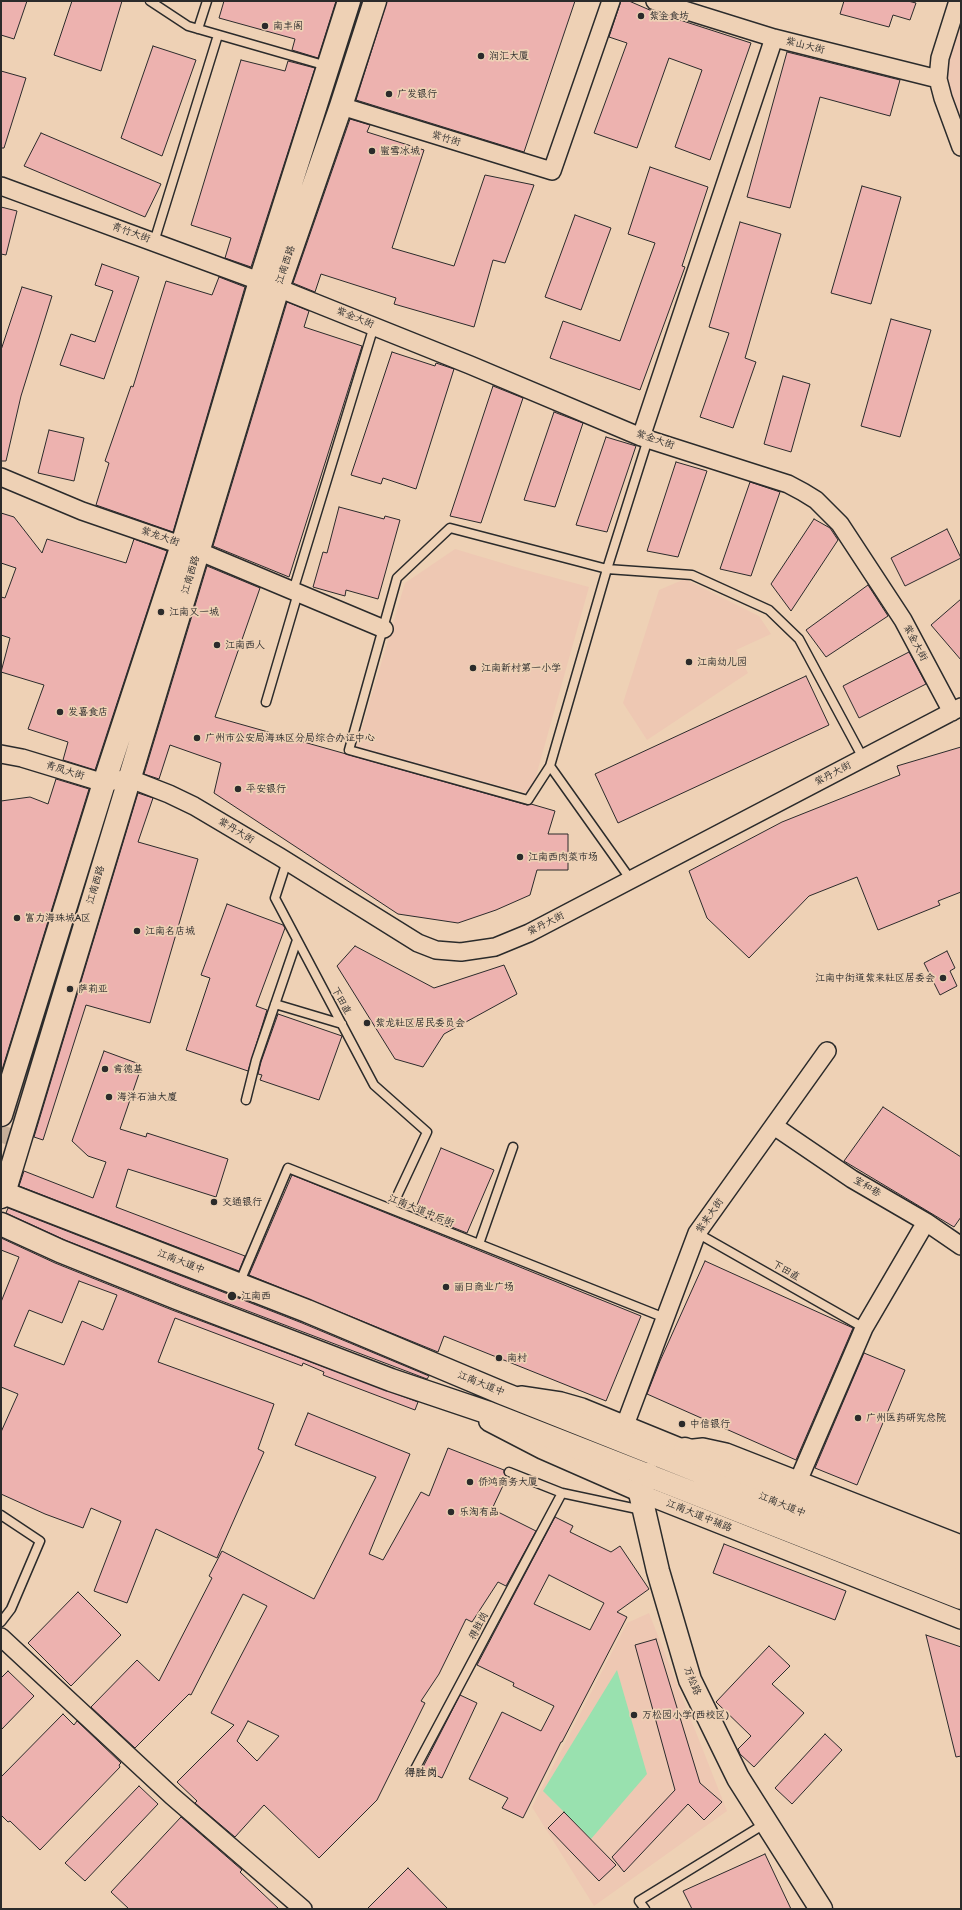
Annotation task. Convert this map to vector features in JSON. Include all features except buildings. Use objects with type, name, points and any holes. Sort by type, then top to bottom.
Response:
[{"type":"main road","points":[[1,1115],[104,783],[190,548],[269,284],[328,66],[349,1]]},
{"type":"main road","name":"江南西路","points":[[269,284],[341,106],[374,1]]},
{"type":"main road","name":"江南西路","points":[[2,1194],[128,778],[190,548]]},
{"type":"main road","name":"江南大道中","points":[[2,1194],[307,1311],[502,1393],[682,1456],[961,1576]]},
{"type":"main road","points":[[60,1251],[72,1220]]},
{"type":"main road","name":"江南大道中","points":[[1,1224],[60,1251],[302,1347],[444,1399],[489,1413],[644,1492],[920,1581],[961,1598]]},
{"type":"main road","points":[[682,1456],[860,1519],[961,1559]]},
{"type":"main road","name":"万松路","points":[[644,1492],[658,1571],[690,1680],[738,1778],[822,1909]]},
{"type":"street","name":"紫竹街","points":[[341,106],[552,171],[611,1]]},
{"type":"street","name":"紫山大街","points":[[655,1],[674,3],[774,38],[938,79]]},
{"type":"street","points":[[958,1],[940,58],[938,79],[943,98],[961,147]]},
{"type":"street","points":[[645,438],[774,38]]},
{"type":"street","name":"青竹大街","points":[[1,186],[269,284]]},
{"type":"street","name":"紫金大街","points":[[269,284],[645,438],[788,484],[816,500],[840,524],[899,614],[957,709]]},
{"type":"street","name":"紫龙大街","points":[[1,477],[82,511],[190,548],[384,629]]},
{"type":"street","name":"紫丹大街","points":[[128,778],[169,794],[194,806],[287,861],[418,943],[447,952],[476,950],[495,947],[529,933],[957,709]]},
{"type":"street","name":"青凤大街","points":[[1,754],[22,758],[104,783],[128,778]]},
{"type":"street","name":"紫来大街","points":[[625,1425],[697,1233],[827,1051]]},
{"type":"street","name":"宝和巷","points":[[774,1126],[852,1179],[926,1222],[961,1246]]},
{"type":"street","points":[[799,1479],[864,1328],[926,1222]]},
{"type":"street","points":[[502,1393],[561,1401],[582,1408],[625,1425],[682,1456],[704,1447],[726,1452],[799,1479],[961,1544]]},
{"type":"street","name":"江南大道中辅路","points":[[644,1492],[961,1620]]},
{"type":"street","points":[[911,1601],[920,1581]]},
{"type":"street","points":[[1,1637],[172,1796],[303,1909]]},
{"type":"lane","points":[[150,1],[188,26],[328,66]]},
{"type":"lane","points":[[198,29],[207,1]]},
{"type":"lane","points":[[154,242],[218,35]]},
{"type":"lane","points":[[266,702],[295,592],[374,326]]},
{"type":"lane","points":[[645,438],[607,570],[550,766],[528,800],[350,750],[397,578],[450,528],[607,570],[692,575],[769,610],[798,639],[863,758]]},
{"type":"lane","points":[[550,766],[631,880]]},
{"type":"lane","name":"下田直","points":[[287,861],[275,898],[374,1085],[427,1132],[391,1209]]},
{"type":"lane","points":[[246,1100],[256,1060],[297,940]]},
{"type":"lane","points":[[275,1004],[342,1024]]},
{"type":"lane","points":[[479,1244],[513,1146]]},
{"type":"lane","name":"江南大道中后街","points":[[239,1284],[288,1168],[665,1318]]},
{"type":"lane","name":"下田直","points":[[697,1233],[864,1328]]},
{"type":"lane","points":[[509,1472],[562,1493],[644,1492]]},
{"type":"lane","name":"得胜岗","points":[[415,1769],[562,1493]]},
{"type":"lane","points":[[1,1515],[40,1541],[11,1609],[1,1622]]},
{"type":"lane","points":[[644,1909],[639,1901],[766,1823]]},
{"type":"shaded area","points":[[961,1],[961,131],[942,75]]},
{"type":"shaded area","name":"江南新村第一小学","points":[[455,549],[589,587],[531,794],[356,748],[405,583]]},
{"type":"shaded area","name":"江南幼儿园","points":[[685,579],[759,616],[771,634],[736,650],[748,673],[647,740],[623,703],[659,590]]},
{"type":"shaded area","name":"万松园小学(西校区)","points":[[649,1613],[727,1811],[594,1906],[532,1807],[627,1623]]},
{"type":"green space","points":[[617,1670],[647,1774],[591,1839],[543,1791]]},
{"type":"tunnel","points":[[348,50],[363,1]]},
{"type":"tunnel","points":[[5,1144],[69,942]]},
{"type":"place","name":"紫金食坊","points":[[641,16]]},
{"type":"place","name":"南丰阁","points":[[265,26]]},
{"type":"place","name":"润汇大厦","points":[[481,56]]},
{"type":"place","name":"广发银行","points":[[389,94]]},
{"type":"place","name":"蜜雪冰城","points":[[372,151]]},
{"type":"place","name":"江南又一城","points":[[161,612]]},
{"type":"place","name":"江南西人","points":[[217,645]]},
{"type":"place","name":"江南幼儿园","points":[[689,662]]},
{"type":"place","name":"江南新村第一小学","points":[[473,668]]},
{"type":"place","name":"发喜食店","points":[[60,712]]},
{"type":"place","name":"广州市公安局海珠区分局综合办证中心","points":[[197,738]]},
{"type":"place","name":"平安银行","points":[[238,789]]},
{"type":"place","name":"江南西肉菜市场","points":[[520,857]]},
{"type":"place","name":"富力海珠城A区","points":[[17,918]]},
{"type":"place","name":"江南名店城","points":[[137,931]]},
{"type":"place","name":"江南中街道紫来社区居委会","points":[[943,978]]},
{"type":"place","name":"萨莉亚","points":[[70,989]]},
{"type":"place","name":"紫龙社区居民委员会","points":[[367,1023]]},
{"type":"place","name":"肯德基","points":[[105,1069]]},
{"type":"place","name":"海洋石油大廈","points":[[109,1097]]},
{"type":"place","name":"交通银行","points":[[214,1202]]},
{"type":"place","name":"丽日商业广场","points":[[446,1287]]},
{"type":"place","name":"江南西","points":[[232,1296]]},
{"type":"place","name":"南村","points":[[499,1358]]},
{"type":"place","name":"广州医药研究总院","points":[[858,1418]]},
{"type":"place","name":"中信银行","points":[[682,1424]]},
{"type":"place","name":"侨鸿商务大厦","points":[[470,1482]]},
{"type":"place","name":"乐淘有品","points":[[451,1512]]},
{"type":"place","name":"万松园小学(西校区)","points":[[634,1715]]},
{"type":"district","name":"得胜岗","points":[[421,1773]]}]
